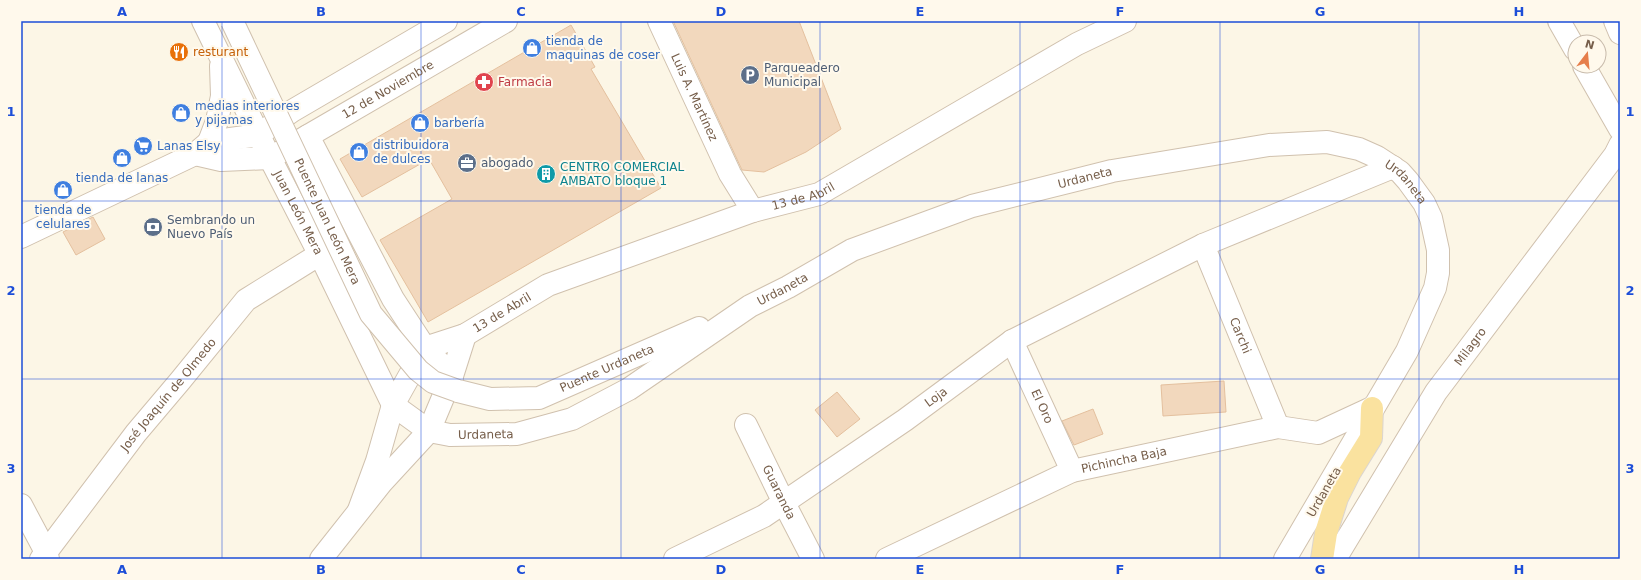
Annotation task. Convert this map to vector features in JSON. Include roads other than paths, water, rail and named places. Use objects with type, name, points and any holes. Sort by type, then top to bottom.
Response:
[{"type":"main road","points":[[1322,559],[1326,533],[1337,498],[1350,472],[1371,438],[1372,408]]},
{"type":"street","name":"Juan León Mera","points":[[203,21],[258,135],[320,254],[393,405]]},
{"type":"street","name":"Puente Juan León Mera","points":[[232,21],[371,314],[418,370],[433,382],[455,384]]},
{"type":"street","points":[[21,237],[202,148],[258,135],[292,111],[446,21]]},
{"type":"street","name":"12 de Noviembre","points":[[270,158],[506,21]]},
{"type":"street","name":"Luis A. Martínez","points":[[659,21],[730,174],[753,210]]},
{"type":"street","name":"13 de Abril","points":[[359,510],[377,461],[393,405],[426,348],[464,335],[548,285],[753,210],[819,194],[1077,44],[1125,21]]},
{"type":"street","points":[[1559,21],[1567,35]]},
{"type":"street","points":[[1615,21],[1620,33]]},
{"type":"street","points":[[202,148],[217,121],[222,96],[221,59]]},
{"type":"street","points":[[1588,74],[1620,130]]},
{"type":"street","points":[[308,136],[393,299],[426,348],[455,384]]},
{"type":"street","name":"Urdaneta","points":[[393,405],[429,431],[450,435],[517,434],[572,419],[629,389],[750,306],[788,287],[852,250],[972,206],[1112,171],[1269,145],[1327,142],[1359,149],[1378,157],[1400,172],[1415,189],[1431,218],[1438,250],[1438,273],[1435,288],[1407,351],[1372,408],[1286,559]]},
{"type":"street","name":"Milagro","points":[[1335,559],[1436,392],[1615,155],[1620,145]]},
{"type":"street","points":[[202,148],[221,160],[270,158]]},
{"type":"street","name":"Loja","points":[[675,559],[764,516],[904,420],[1012,341],[1203,245],[1393,167]]},
{"type":"street","name":"Carchi","points":[[1203,245],[1278,427]]},
{"type":"street","name":"José Joaquín de Olmedo","points":[[45,557],[136,432],[246,300],[320,254]]},
{"type":"street","name":"Puente Urdaneta","points":[[455,384],[490,398],[539,398],[750,306]]},
{"type":"street","name":"13 de Abril","points":[[321,559],[382,482],[429,431],[455,384],[464,335]]},
{"type":"street","name":"El Oro","points":[[1012,341],[1072,471]]},
{"type":"street","name":"Pichincha Baja","points":[[886,559],[1072,471],[1278,427],[1318,433],[1372,408]]},
{"type":"street","name":"Guaranda","points":[[746,425],[813,559]]},
{"type":"street","points":[[21,505],[45,557]]},
{"type":"place","name":"tienda de maquinas de coser","points":[[532,48]]},
{"type":"place","name":"resturant","points":[[179,52]]},
{"type":"place","name":"Parqueadero Municipal","points":[[750,75]]},
{"type":"place","name":"Farmacia","points":[[484,82]]},
{"type":"place","name":"medias interiores y pijamas","points":[[181,113]]},
{"type":"place","name":"barbería","points":[[420,123]]},
{"type":"place","name":"Lanas Elsy","points":[[143,146]]},
{"type":"place","name":"distribuidora de dulces","points":[[359,152]]},
{"type":"place","name":"tienda de lanas","points":[[122,158]]},
{"type":"place","name":"abogado","points":[[467,163]]},
{"type":"place","name":"CENTRO COMERCIAL AMBATO bloque 1","points":[[546,174]]},
{"type":"place","name":"tienda de celulares","points":[[63,190]]},
{"type":"place","name":"Sembrando un Nuevo País","points":[[153,227]]}]
